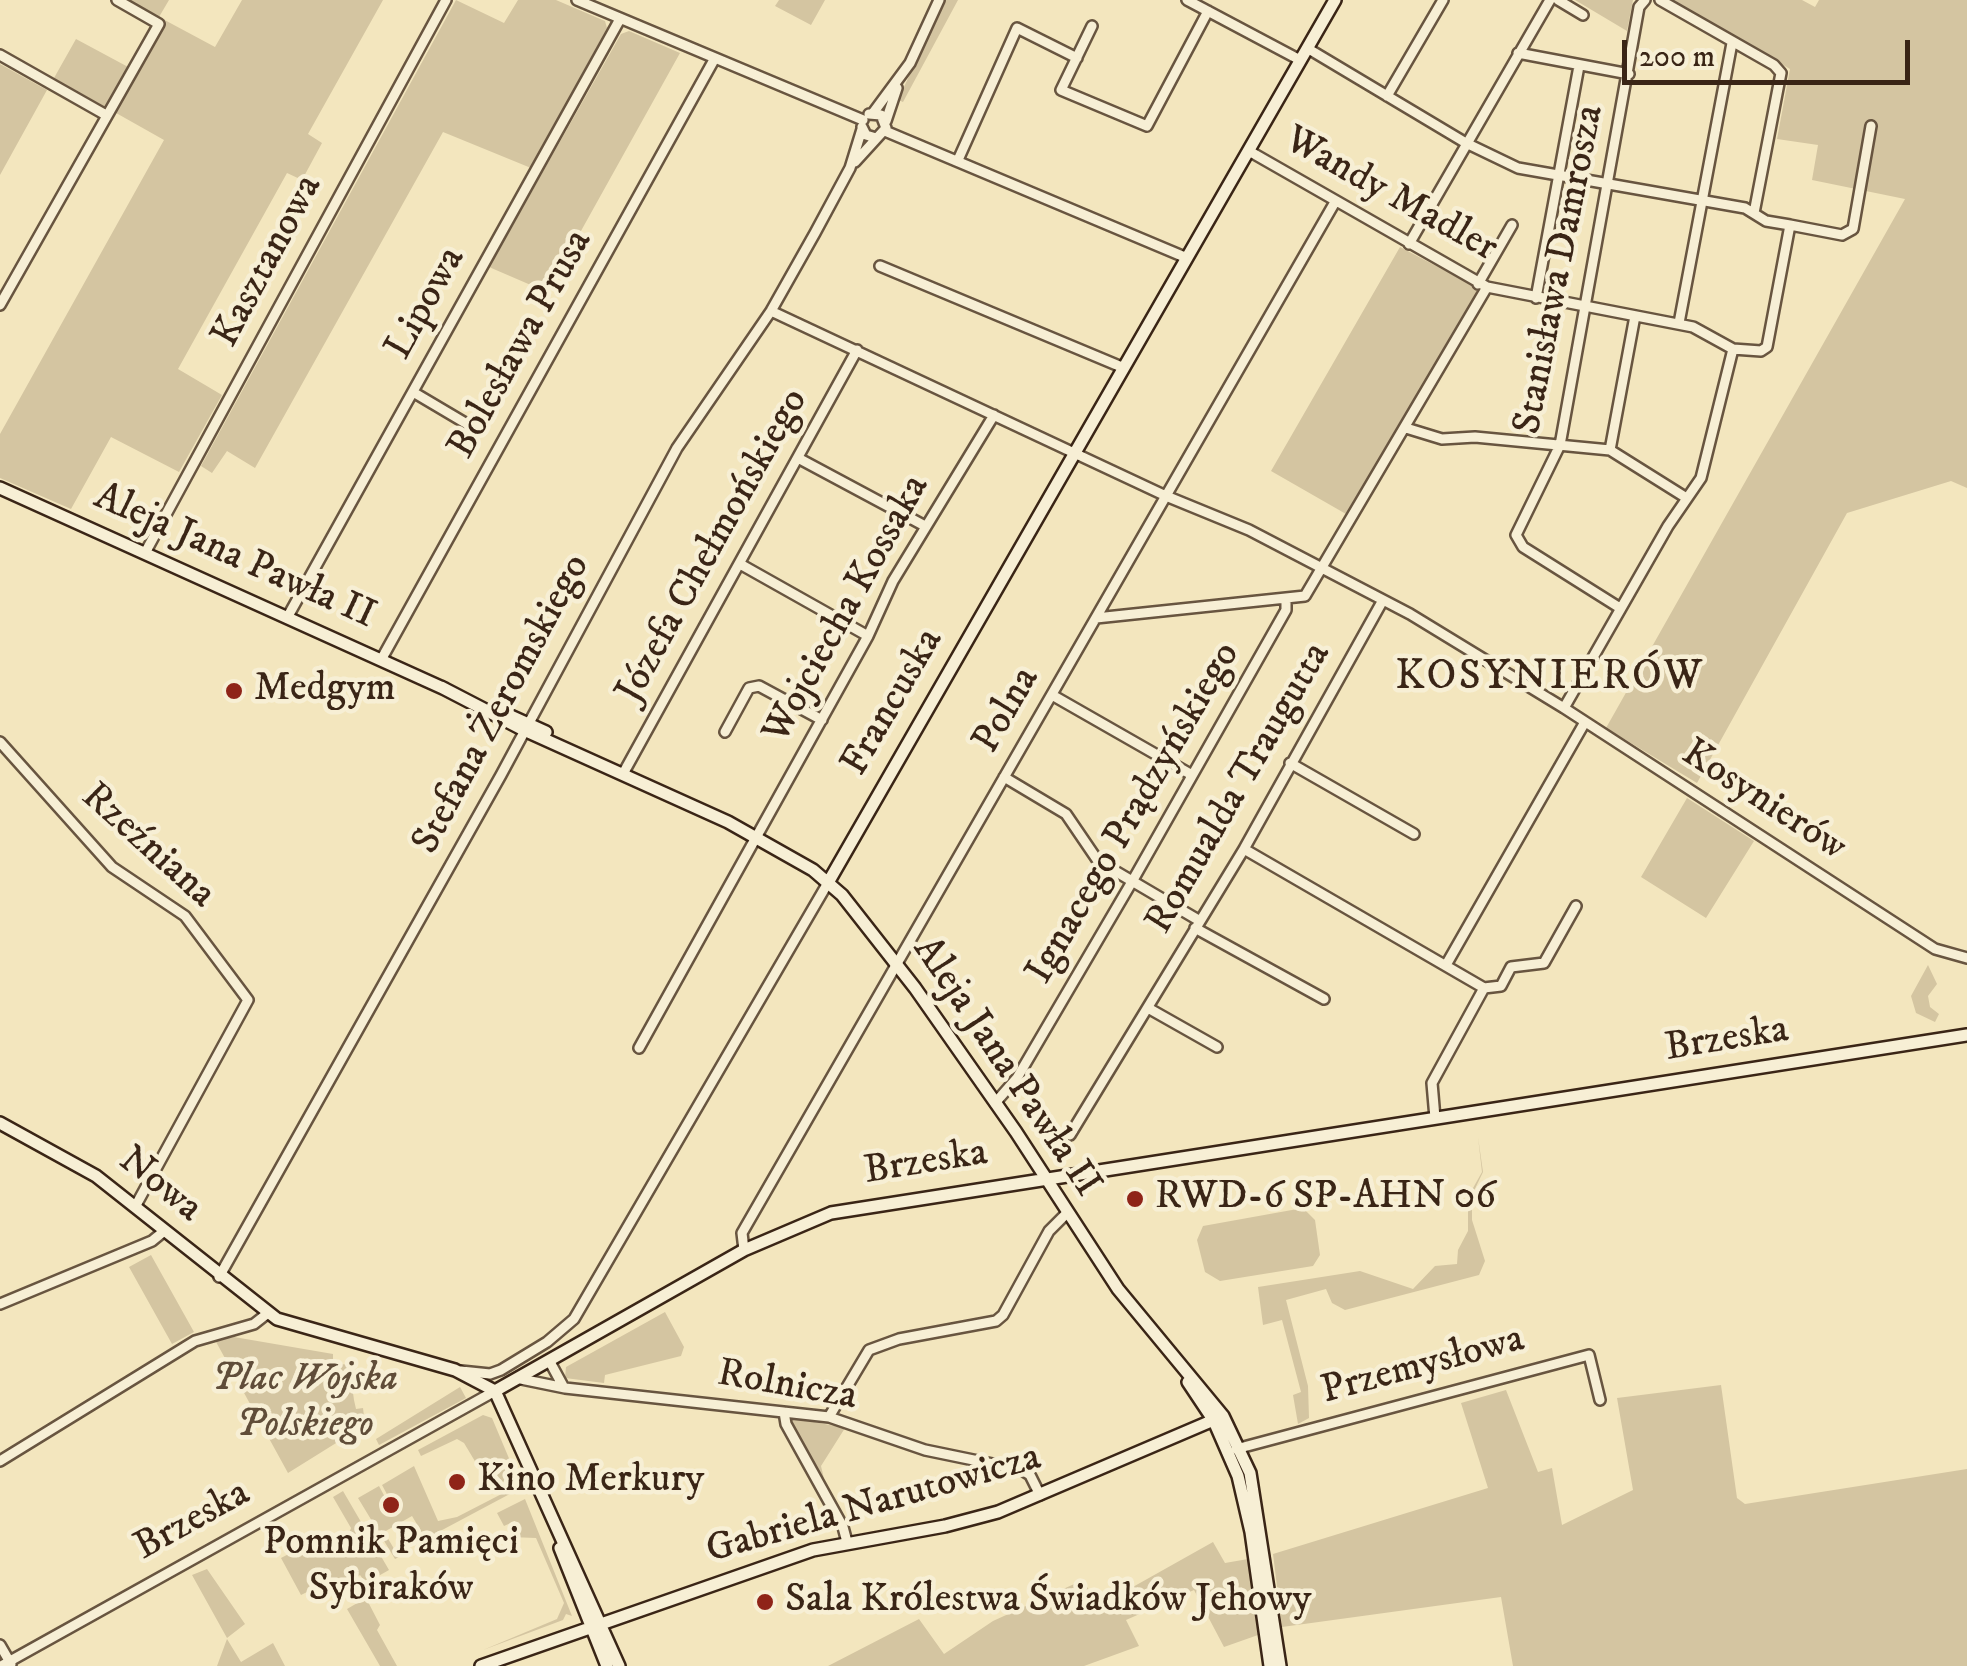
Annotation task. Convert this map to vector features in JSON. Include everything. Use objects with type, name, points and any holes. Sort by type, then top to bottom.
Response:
[{"type":"street","points":[[0,304],[159,24],[117,0]]},
{"type":"street","name":"Kasztanowa","points":[[145,554],[446,0]]},
{"type":"street","points":[[577,0],[862,125],[876,138]]},
{"type":"street","points":[[886,126],[902,76],[939,0]]},
{"type":"street","points":[[1187,0],[1387,96],[1466,143],[1518,168],[1703,199],[1790,225],[1850,233],[1871,126]]},
{"type":"street","name":"Francuska","points":[[455,1370],[490,1374],[502,1370],[547,1342],[574,1318],[829,882],[1334,0]]},
{"type":"street","points":[[1387,96],[1442,0]]},
{"type":"street","points":[[1409,244],[1550,0]]},
{"type":"street","points":[[1558,0],[1583,15]]},
{"type":"street","name":"Stanisława Damrosza","points":[[1620,608],[1518,542],[1519,525],[1560,445],[1639,7],[1645,0]]},
{"type":"street","points":[[1660,0],[1774,65],[1781,73],[1754,213]]},
{"type":"street","points":[[1092,26],[1061,90],[1146,126],[1208,11]]},
{"type":"street","name":"Lipowa","points":[[287,618],[620,19]]},
{"type":"street","points":[[958,160],[1017,28],[1077,58]]},
{"type":"street","points":[[1678,323],[1732,43]]},
{"type":"street","points":[[1518,52],[1629,74]]},
{"type":"street","points":[[0,55],[106,115]]},
{"type":"street","name":"Bolesława Prusa","points":[[381,660],[716,58]]},
{"type":"street","points":[[1536,298],[1579,66]]},
{"type":"street","points":[[862,125],[902,76]]},
{"type":"street","points":[[873,113],[886,126],[958,160],[1187,258]]},
{"type":"street","name":"Stefana Żeromskiego","points":[[850,168],[862,125]]},
{"type":"street","name":"Stefana Żeromskiego","points":[[219,1277],[677,448],[771,311],[850,168],[886,126]]},
{"type":"street","name":"Wandy Madler","points":[[1249,151],[1483,286],[1678,323],[1716,336],[1733,349]]},
{"type":"street","name":"Polna","points":[[744,1250],[742,1232],[1335,202]]},
{"type":"street","points":[[1096,618],[1305,596],[1406,428],[1512,225]]},
{"type":"street","points":[[1564,708],[1704,470],[1733,349],[1760,351],[1767,347],[1790,225]]},
{"type":"street","points":[[880,266],[1124,368]]},
{"type":"street","name":"Kosynierów","points":[[771,311],[1322,567],[1564,708],[1935,949],[1967,958]]},
{"type":"street","points":[[1610,450],[1635,316]]},
{"type":"street","name":"Józefa Chełmońskiego","points":[[624,772],[856,350]]},
{"type":"street","points":[[413,392],[467,424]]},
{"type":"street","name":"Wojciecha Kossaka","points":[[756,837],[926,526],[994,415]]},
{"type":"street","points":[[1406,428],[1442,439],[1476,437],[1610,450],[1685,497]]},
{"type":"street","points":[[798,458],[926,526]]},
{"type":"street","name":"Aleja Jana Pawła II","points":[[2,494],[145,554],[590,756],[756,837],[829,882],[897,964],[1047,1178],[1066,1214],[1218,1418],[1231,1447],[1280,1666]]},
{"type":"street","points":[[740,564],[868,636]]},
{"type":"street","name":"Romualda Traugutta","points":[[1070,1136],[1244,848],[1383,600]]},
{"type":"street","name":"Ignacego Prądzyńskiego","points":[[996,1103],[1017,1078],[1133,880],[1286,610],[1286,601]]},
{"type":"street","points":[[725,732],[750,688],[759,686],[822,720]]},
{"type":"street","points":[[1052,695],[1192,775]]},
{"type":"street","points":[[1446,964],[1585,722]]},
{"type":"street","name":"Rzeźniana","points":[[1,745],[112,867],[184,916],[248,1000],[135,1207]]},
{"type":"street","points":[[1290,763],[1414,834]]},
{"type":"street","points":[[1004,777],[1066,814],[1098,861],[1133,880],[1197,925],[1324,999]]},
{"type":"street","points":[[639,1048],[756,837]]},
{"type":"street","points":[[1244,848],[1484,988],[1501,986],[1511,967],[1544,963],[1576,906]]},
{"type":"street","points":[[1435,1118],[1434,1079],[1484,988]]},
{"type":"street","points":[[1148,1008],[1218,1047]]},
{"type":"street","name":"Brzeska","points":[[7,1664],[744,1250],[830,1213],[1967,1036]]},
{"type":"street","name":"Nowa","points":[[0,1124],[74,1162],[268,1313]]},
{"type":"street","points":[[829,1417],[869,1350],[899,1339],[996,1321],[1049,1231],[1066,1214]]},
{"type":"street","points":[[0,1304],[145,1244],[163,1232]]},
{"type":"street","points":[[0,1461],[195,1341],[254,1324],[268,1313],[287,1324],[455,1370],[495,1391],[597,1626],[619,1666]]},
{"type":"street","name":"Przemysłowa","points":[[1231,1447],[1589,1354],[1600,1400]]},
{"type":"street","points":[[550,1362],[565,1388]]},
{"type":"street","name":"Rolnicza","points":[[521,1378],[565,1388],[829,1417],[926,1450],[1022,1470],[1030,1474],[1040,1495]]},
{"type":"street","points":[[784,1412],[786,1424],[843,1527],[847,1542]]},
{"type":"street","name":"Gabriela Narutowicza","points":[[481,1666],[812,1550],[945,1526],[1040,1495],[1218,1418]]},
{"type":"street","points":[[1191,1432],[1231,1447]]},
{"type":"street","points":[[597,1626],[607,1666]]},
{"type":"street","name":"Aleja Jana Pawła II","points":[[1270,1633],[1270,1666]]},
{"type":"street","points":[[0,1645],[7,1664]]},
{"type":"green space","points":[[128,0],[169,0],[159,17],[215,47],[242,0],[383,0],[308,134],[322,143],[302,180],[287,173],[178,369],[222,395],[179,472],[111,437],[71,509],[0,478],[0,434],[164,140],[54,78],[76,39],[130,68],[158,17]]},
{"type":"green space","points":[[456,0],[504,23],[518,0],[556,0],[605,21],[607,28],[531,168],[443,132],[255,468],[227,451],[212,473],[201,466]]},
{"type":"green space","points":[[779,0],[825,0],[811,25],[775,6]]},
{"type":"green space","points":[[944,0],[958,0],[903,102],[898,100]]},
{"type":"green space","points":[[1575,0],[1633,0],[1627,31]]},
{"type":"green space","points":[[1673,0],[1802,0],[1815,7],[1819,0],[1967,0],[1967,488],[1951,481],[1847,513],[1697,783],[1606,728],[1905,199],[1812,180],[1818,145],[1777,139],[1790,69]]},
{"type":"green space","points":[[629,31],[680,53],[547,292],[489,267],[621,34]]},
{"type":"green space","points":[[0,64],[47,90],[0,175]]},
{"type":"green space","points":[[1400,247],[1476,287],[1477,299],[1346,514],[1271,471]]},
{"type":"green space","points":[[1687,798],[1754,841],[1706,918],[1641,877]]},
{"type":"green space","points":[[1928,965],[1937,984],[1928,996],[1930,1007],[1939,1014],[1935,1022],[1916,1013],[1911,996]]},
{"type":"green space","points":[[1478,1137],[1483,1172],[1472,1195],[1472,1220],[1485,1261],[1479,1275],[1345,1310],[1332,1303],[1326,1289],[1286,1300],[1308,1386],[1309,1418],[1298,1424],[1293,1395],[1301,1392],[1282,1320],[1263,1325],[1258,1287],[1360,1271],[1413,1289],[1435,1266],[1457,1264],[1458,1250],[1468,1231],[1468,1197],[1482,1172]]},
{"type":"green space","points":[[1303,1208],[1315,1220],[1320,1255],[1313,1266],[1220,1281],[1205,1272],[1197,1240],[1203,1226]]},
{"type":"green space","points":[[151,1255],[194,1332],[172,1344],[129,1267]]},
{"type":"green space","points":[[665,1312],[684,1347],[681,1356],[605,1375],[604,1383],[565,1378],[566,1367]]},
{"type":"green space","name":"Plac Wojska Polskiego","points":[[234,1337],[333,1354],[333,1363],[349,1365],[356,1409],[363,1408],[365,1425],[288,1473],[215,1340]]},
{"type":"green space","points":[[1721,1385],[1737,1498],[1745,1504],[1967,1469],[1967,1666],[1513,1666],[1501,1597],[1282,1627],[1273,1554],[1488,1488],[1461,1403],[1506,1390],[1538,1472],[1552,1468],[1562,1525],[1633,1490],[1617,1398]]},
{"type":"green space","points":[[460,1387],[466,1398],[379,1445],[376,1439]]},
{"type":"green space","points":[[483,1415],[492,1418],[516,1475],[491,1488],[464,1443],[457,1439],[421,1456],[418,1450]]},
{"type":"green space","points":[[789,1417],[845,1428],[821,1466],[825,1483]]},
{"type":"green space","points":[[414,1466],[438,1521],[457,1517],[519,1485],[521,1488],[414,1545],[410,1538],[421,1531],[412,1516],[384,1532],[399,1557],[395,1559],[358,1498],[379,1486],[386,1499],[384,1511],[397,1513],[399,1501],[389,1498],[382,1485]]},
{"type":"green space","points":[[343,1491],[389,1570],[366,1583],[360,1575],[334,1595],[319,1586],[301,1595],[281,1558],[304,1546],[311,1557],[349,1534],[351,1528],[333,1497]]},
{"type":"green space","points":[[525,1499],[572,1616],[566,1614],[563,1620],[483,1650],[557,1619],[564,1603],[536,1538],[510,1537],[519,1530],[515,1521],[504,1526],[497,1513]]},
{"type":"green space","points":[[1213,1542],[1225,1563],[1248,1559],[1258,1635],[1224,1647],[1194,1590],[1126,1620],[1139,1646],[1084,1666],[828,1666],[919,1619],[944,1654],[993,1621],[1083,1580],[1099,1606]]},
{"type":"green space","points":[[207,1569],[245,1624],[227,1638],[192,1575]]},
{"type":"green space","points":[[366,1598],[380,1625],[377,1630],[397,1666],[380,1666],[347,1609]]},
{"type":"green space","points":[[227,1639],[241,1662],[273,1643],[285,1666],[217,1666]]},
{"type":"place","name":"Medgym","points":[[234,691]]},
{"type":"place","name":"RWD-6 SP-AHN 06","points":[[1135,1199]]},
{"type":"place","name":"Kino Merkury","points":[[457,1482]]},
{"type":"place","name":"Pomnik Pamięci Sybiraków","points":[[391,1505]]},
{"type":"place","name":"Sala Królestwa Świadków Jehowy","points":[[765,1602]]},
{"type":"district","name":"KOSYNIERÓW","points":[[1550,679]]}]
